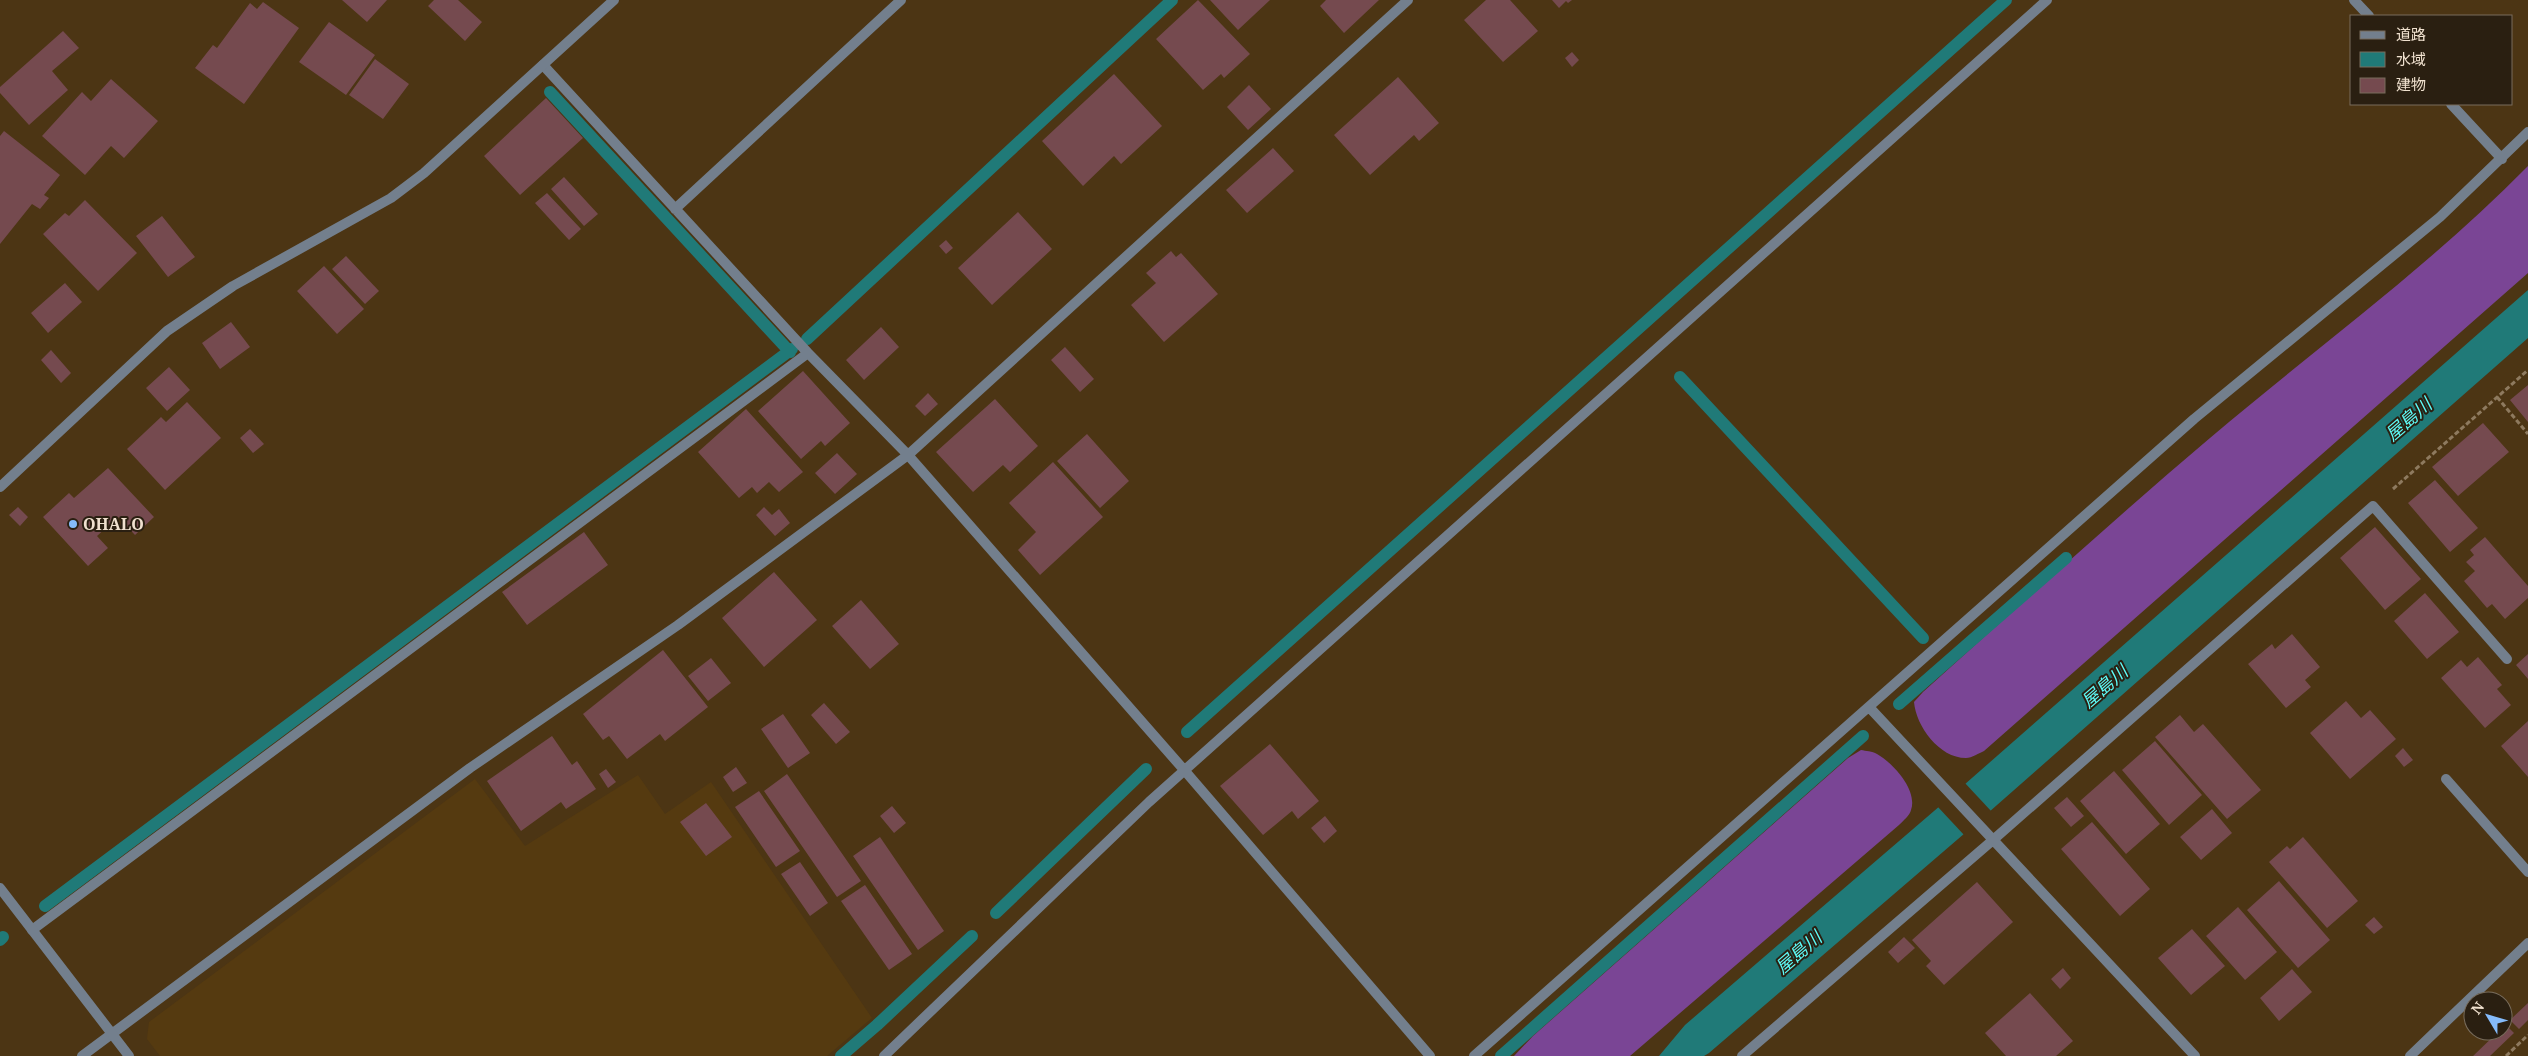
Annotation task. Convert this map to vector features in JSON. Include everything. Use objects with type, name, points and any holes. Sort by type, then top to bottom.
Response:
[{"type":"street","points":[[0,487],[167,331],[233,286],[391,198],[456,146],[614,0]]},
{"type":"street","points":[[676,209],[901,0]]},
{"type":"street","points":[[82,1056],[470,768],[678,625],[908,454],[1408,0]]},
{"type":"street","points":[[884,1056],[1185,771],[2047,0]]},
{"type":"street","points":[[2354,0],[2368,15]]},
{"type":"street","points":[[543,65],[808,353],[908,454],[1185,771],[1430,1056]]},
{"type":"street","points":[[2452,105],[2502,158]]},
{"type":"street","points":[[1474,1056],[2194,419],[2408,244],[2528,132]]},
{"type":"street","points":[[32,930],[808,353]]},
{"type":"street","points":[[1742,1056],[1993,840],[2373,506],[2507,659]]},
{"type":"street","points":[[1869,706],[2195,1056]]},
{"type":"street","points":[[2446,778],[2528,872]]},
{"type":"street","points":[[0,888],[129,1056]]},
{"type":"street","points":[[2410,1056],[2528,943]]},
{"type":"path","points":[[2373,506],[2528,370]]},
{"type":"path","points":[[2497,397],[2528,434]]},
{"type":"path","points":[[2506,1056],[2528,1035]]},
{"type":"shaded area","points":[[2528,166],[2528,273],[1984,751],[1966,758],[1956,757],[1938,747],[1924,730],[1916,711],[1914,702],[1923,692],[2173,469],[2452,238]]},
{"type":"shaded area","points":[[1861,750],[1873,752],[1883,758],[1897,770],[1908,786],[1912,802],[1911,810],[1899,825],[1630,1056],[1514,1056],[1533,1036],[1848,758]]},
{"type":"shaded area","points":[[638,775],[665,814],[711,782],[872,1018],[827,1056],[160,1056],[147,1039],[149,1022],[475,779],[525,846]]},
{"type":"water","name":"屋島川","points":[[2528,290],[2528,338],[1972,827],[1709,1053],[1704,1056],[1659,1056],[1685,1025],[1948,799]]},
{"type":"pier","points":[[1964,782],[1992,812],[1965,836],[1937,806]]},
{"type":"building","points":[[342,0],[387,0],[367,22]]},
{"type":"building","points":[[434,0],[458,0],[482,22],[465,41],[428,6]]},
{"type":"building","points":[[1198,0],[1250,54],[1224,78],[1221,74],[1203,90],[1156,39]]},
{"type":"building","points":[[1210,0],[1270,0],[1238,30]]},
{"type":"building","points":[[1326,0],[1379,0],[1344,33],[1320,6]]},
{"type":"building","points":[[1486,0],[1510,0],[1538,31],[1503,62],[1464,20]]},
{"type":"building","points":[[1552,0],[1572,0],[1568,3],[1566,1],[1559,8]]},
{"type":"building","points":[[263,2],[299,28],[244,104],[195,68],[213,45],[217,48],[250,3],[257,9]]},
{"type":"building","points":[[329,22],[375,55],[346,95],[299,62]]},
{"type":"building","points":[[63,31],[79,48],[52,71],[68,90],[29,125],[0,93],[0,87]]},
{"type":"building","points":[[1572,52],[1579,60],[1572,67],[1565,58]]},
{"type":"building","points":[[375,59],[409,84],[383,119],[349,95]]},
{"type":"building","points":[[1114,74],[1162,126],[1121,164],[1114,156],[1083,186],[1042,141]]},
{"type":"building","points":[[1398,77],[1439,123],[1419,141],[1414,135],[1370,175],[1334,135]]},
{"type":"building","points":[[111,79],[158,121],[124,158],[111,146],[85,175],[42,136],[82,92],[91,101]]},
{"type":"building","points":[[1249,85],[1271,109],[1248,130],[1227,107]]},
{"type":"building","points":[[546,98],[583,138],[520,195],[484,156]]},
{"type":"building","points":[[4,131],[60,175],[44,195],[49,198],[40,209],[32,204],[0,244],[0,136]]},
{"type":"building","points":[[1273,148],[1294,171],[1247,213],[1226,190]]},
{"type":"building","points":[[564,177],[598,214],[584,226],[551,189]]},
{"type":"building","points":[[547,193],[581,229],[569,240],[535,203]]},
{"type":"building","points":[[85,200],[137,253],[98,291],[43,234],[65,213],[69,216]]},
{"type":"building","points":[[1018,212],[1052,249],[992,305],[958,268]]},
{"type":"building","points":[[162,216],[195,257],[168,277],[136,236]]},
{"type":"building","points":[[946,240],[953,248],[946,254],[939,246]]},
{"type":"building","points":[[1171,251],[1176,257],[1181,253],[1218,294],[1164,342],[1131,305],[1156,283],[1146,273]]},
{"type":"building","points":[[346,256],[379,291],[365,304],[332,269]]},
{"type":"building","points":[[324,266],[364,309],[337,334],[297,291]]},
{"type":"building","points":[[65,283],[82,302],[48,333],[31,313]]},
{"type":"building","points":[[231,322],[250,347],[220,369],[202,343]]},
{"type":"building","points":[[881,327],[899,347],[864,380],[846,360]]},
{"type":"building","points":[[1065,347],[1094,379],[1080,392],[1051,360]]},
{"type":"building","points":[[51,350],[71,373],[61,383],[41,360]]},
{"type":"building","points":[[169,367],[190,390],[167,411],[146,388]]},
{"type":"building","points":[[803,371],[850,423],[825,446],[821,441],[801,459],[758,411]]},
{"type":"building","points":[[2528,385],[2528,422],[2510,400]]},
{"type":"building","points":[[928,393],[938,404],[925,416],[915,406]]},
{"type":"building","points":[[995,399],[1038,446],[1010,472],[1003,465],[973,492],[936,452]]},
{"type":"building","points":[[187,402],[221,438],[165,490],[127,449],[161,417],[166,422]]},
{"type":"building","points":[[746,409],[803,472],[779,492],[769,482],[757,493],[752,487],[739,498],[698,452]]},
{"type":"building","points":[[2483,423],[2509,452],[2458,496],[2432,467]]},
{"type":"building","points":[[250,429],[264,444],[253,453],[240,438]]},
{"type":"building","points":[[1087,434],[1129,481],[1100,508],[1057,461]]},
{"type":"building","points":[[837,453],[857,474],[835,494],[815,473]]},
{"type":"building","points":[[1053,462],[1103,517],[1040,575],[1018,550],[1036,532],[1009,503]]},
{"type":"building","points":[[108,468],[154,517],[135,535],[118,517],[97,536],[108,548],[88,566],[43,517],[69,493],[74,498]]},
{"type":"building","points":[[2435,480],[2478,528],[2450,552],[2408,503]]},
{"type":"building","points":[[18,507],[28,517],[20,526],[9,515]]},
{"type":"building","points":[[764,507],[772,515],[779,509],[790,523],[775,536],[756,515]]},
{"type":"building","points":[[2375,527],[2421,579],[2385,610],[2340,558]]},
{"type":"building","points":[[584,532],[608,565],[527,625],[502,592]]},
{"type":"building","points":[[2485,537],[2528,586],[2528,598],[2505,619],[2492,604],[2487,608],[2464,581],[2475,571],[2466,562],[2474,555],[2470,550]]},
{"type":"building","points":[[774,572],[817,620],[764,667],[722,618]]},
{"type":"building","points":[[2425,593],[2459,632],[2427,659],[2394,621]]},
{"type":"building","points":[[861,600],[899,644],[870,669],[832,626]]},
{"type":"building","points":[[2292,634],[2320,667],[2305,680],[2311,687],[2286,708],[2248,664],[2272,644],[2275,649]]},
{"type":"building","points":[[663,650],[708,707],[665,741],[660,734],[627,759],[609,736],[603,740],[583,714]]},
{"type":"building","points":[[2528,654],[2528,679],[2516,665]]},
{"type":"building","points":[[2478,657],[2502,685],[2497,689],[2511,705],[2485,728],[2441,678],[2461,660],[2467,667]]},
{"type":"building","points":[[711,658],[731,683],[708,701],[688,676]]},
{"type":"building","points":[[2346,701],[2361,718],[2370,710],[2396,739],[2350,779],[2310,733]]},
{"type":"building","points":[[824,703],[850,732],[836,744],[811,715]]},
{"type":"building","points":[[783,714],[810,753],[788,768],[761,729]]},
{"type":"building","points":[[2180,715],[2194,732],[2203,724],[2261,790],[2227,819],[2155,737]]},
{"type":"building","points":[[2528,721],[2528,777],[2501,746]]},
{"type":"building","points":[[552,736],[572,765],[577,761],[596,789],[566,809],[561,802],[521,831],[487,781]]},
{"type":"building","points":[[2155,741],[2202,795],[2169,825],[2122,770]]},
{"type":"building","points":[[1270,744],[1319,801],[1298,819],[1292,811],[1263,835],[1220,786]]},
{"type":"building","points":[[2403,748],[2413,760],[2404,767],[2395,756]]},
{"type":"building","points":[[736,767],[747,783],[733,792],[723,777]]},
{"type":"building","points":[[606,769],[616,782],[608,788],[599,774]]},
{"type":"building","points":[[2114,771],[2160,824],[2126,854],[2080,801]]},
{"type":"building","points":[[787,774],[861,881],[837,897],[764,791]]},
{"type":"building","points":[[759,791],[800,851],[776,867],[735,807]]},
{"type":"building","points":[[2067,797],[2084,816],[2071,827],[2054,808]]},
{"type":"building","points":[[706,803],[732,837],[706,856],[680,822]]},
{"type":"building","points":[[892,806],[906,823],[894,833],[880,816]]},
{"type":"building","points":[[2212,809],[2232,833],[2201,860],[2180,837]]},
{"type":"building","points":[[1325,816],[1337,831],[1324,843],[1311,828]]},
{"type":"building","points":[[2092,822],[2150,889],[2120,916],[2061,849]]},
{"type":"building","points":[[880,837],[944,931],[918,950],[853,856]]},
{"type":"building","points":[[2303,837],[2358,901],[2327,928],[2269,862],[2287,846],[2290,849]]},
{"type":"building","points":[[800,862],[828,903],[810,916],[781,874]]},
{"type":"building","points":[[2279,881],[2330,940],[2298,968],[2247,910]]},
{"type":"building","points":[[1977,882],[2013,922],[1944,985],[1926,966],[1931,961],[1912,940]]},
{"type":"building","points":[[865,885],[912,954],[889,970],[841,901]]},
{"type":"building","points":[[2238,907],[2277,952],[2245,980],[2206,936]]},
{"type":"building","points":[[2374,917],[2383,927],[2374,934],[2365,925]]},
{"type":"building","points":[[2192,929],[2225,966],[2191,995],[2158,958]]},
{"type":"building","points":[[1904,937],[1915,948],[1898,963],[1888,952]]},
{"type":"building","points":[[2063,968],[2071,978],[2060,989],[2051,979]]},
{"type":"building","points":[[2292,969],[2312,992],[2279,1021],[2260,998]]},
{"type":"building","points":[[2030,993],[2073,1041],[2056,1056],[2006,1056],[1985,1033]]},
{"type":"building","points":[[2528,1003],[2528,1020],[2519,1029],[2513,1023],[2513,1017]]},
{"type":"building","points":[[2489,1041],[2506,1041],[2490,1056],[2473,1056]]},
{"type":"waterway","points":[[807,339],[1172,0]]},
{"type":"waterway","points":[[1187,732],[2006,0]]},
{"type":"waterway","points":[[550,92],[790,352]]},
{"type":"waterway","points":[[45,906],[792,349]]},
{"type":"waterway","points":[[1680,377],[1923,638]]},
{"type":"waterway","points":[[1899,704],[2066,558]]},
{"type":"waterway","points":[[1501,1056],[1863,736]]},
{"type":"waterway","points":[[996,913],[1146,769]]},
{"type":"waterway","points":[[841,1056],[972,936]]},
{"type":"waterway","points":[[0,940],[3,937]]},
{"type":"place","name":"OHALO","points":[[73,524]]}]
